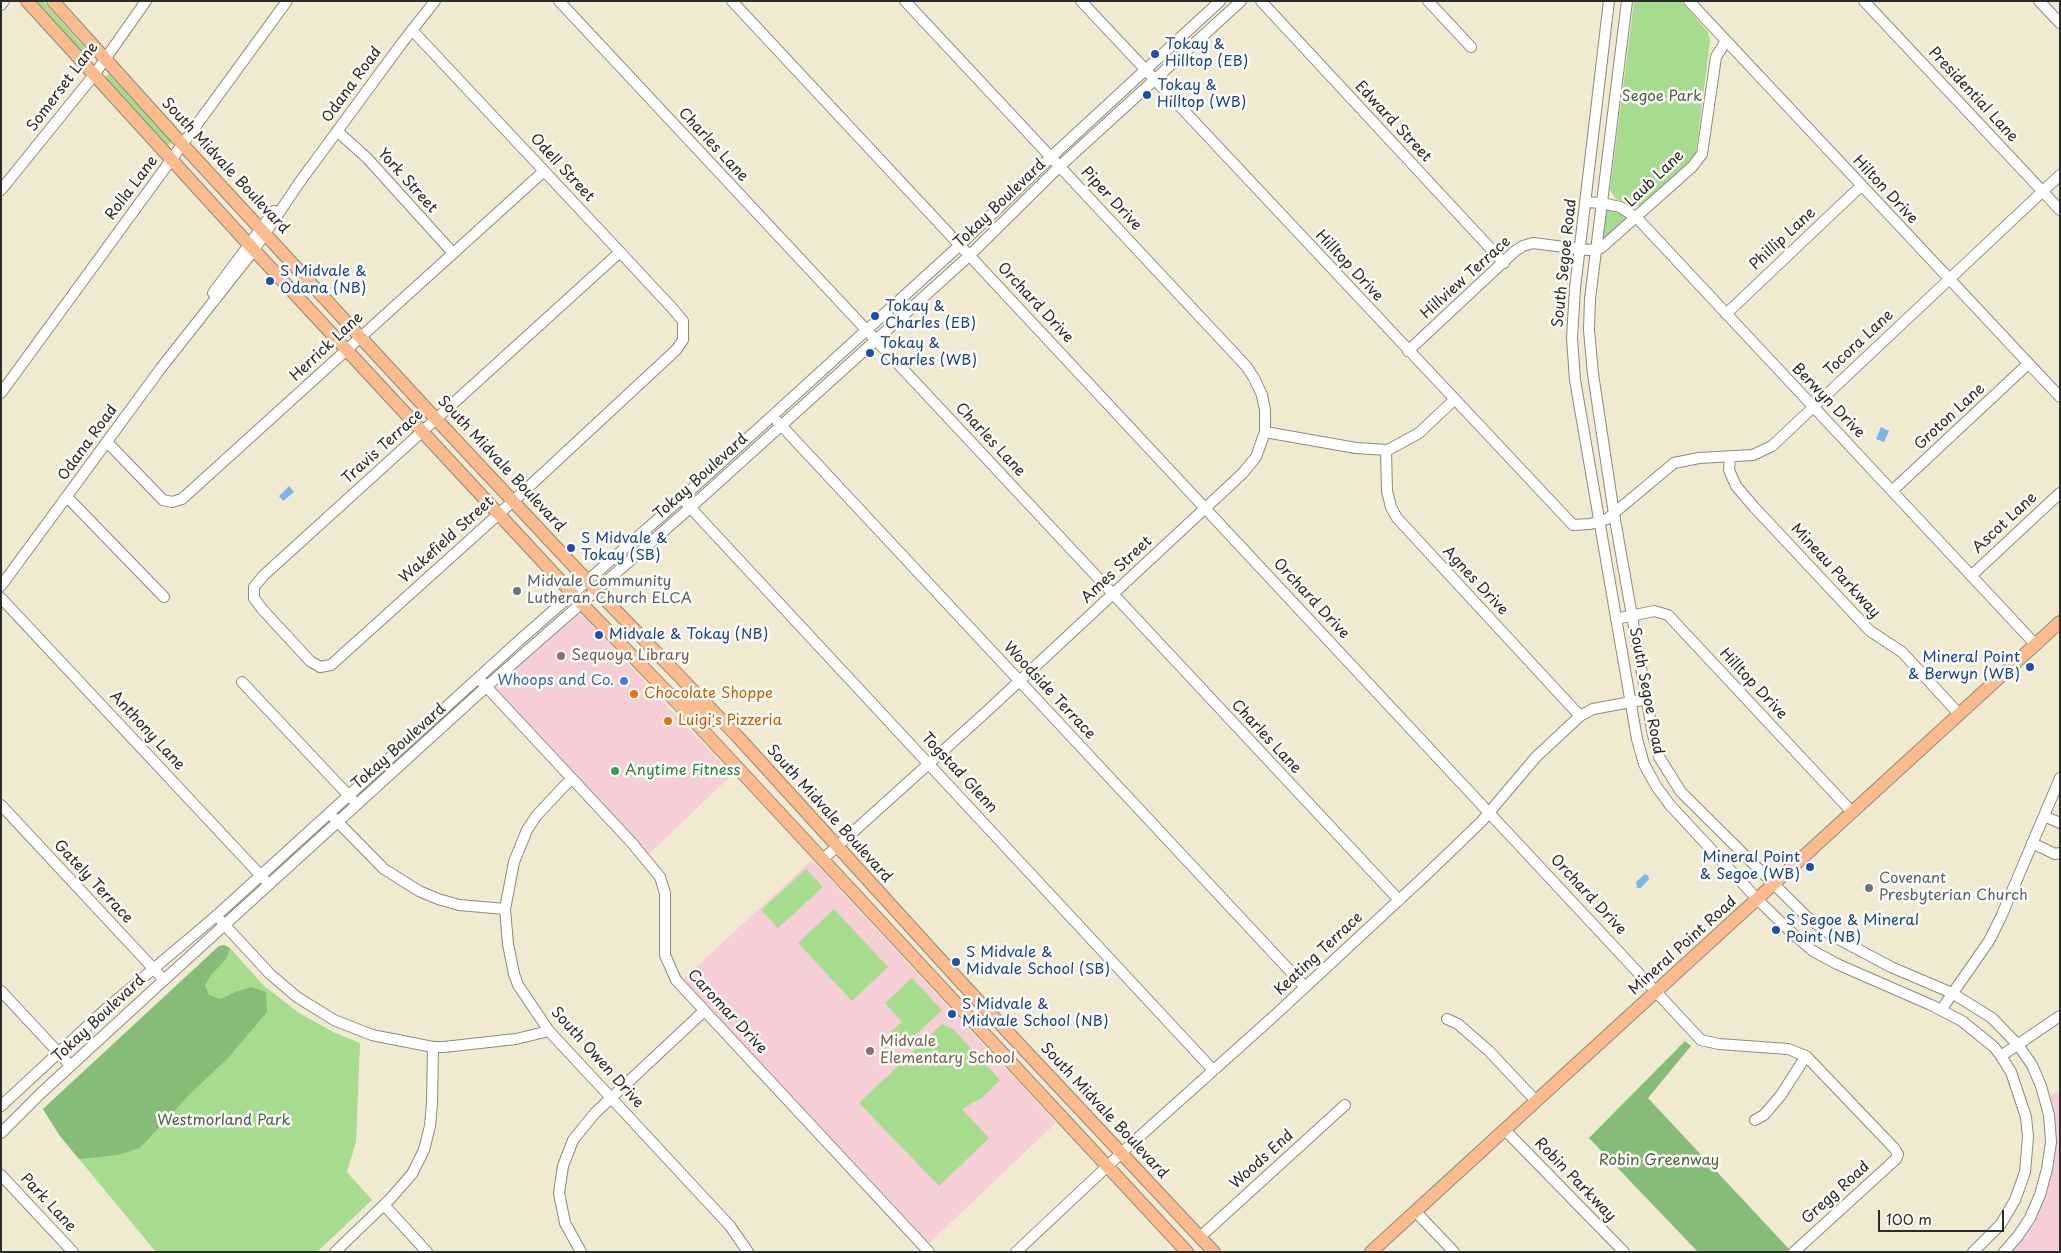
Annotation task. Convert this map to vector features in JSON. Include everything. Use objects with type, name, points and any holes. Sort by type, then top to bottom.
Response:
[{"type":"main road","points":[[27,1],[582,604],[670,695],[1187,1252]]},
{"type":"main road","name":"South Midvale Boulevard","points":[[53,1],[436,419],[587,581],[738,737],[836,847],[1214,1252]]},
{"type":"main road","name":"Mineral Point Road","points":[[1371,1252],[2060,622]]},
{"type":"main road","points":[[670,695],[677,694],[738,737]]},
{"type":"street","points":[[1,5],[4,1]]},
{"type":"street","name":"Somerset Lane","points":[[1,190],[94,75],[104,58],[146,1]]},
{"type":"street","name":"Rolla Lane","points":[[1,393],[287,1]]},
{"type":"street","name":"Charles Lane","points":[[559,1],[1399,900]]},
{"type":"street","name":"Orchard Drive","points":[[732,1],[1701,1040],[1719,1044],[1788,1049],[1806,1056],[1894,1148],[1898,1157]]},
{"type":"street","name":"Piper Drive","points":[[905,1],[1246,366],[1262,395],[1265,410],[1265,432]]},
{"type":"street","name":"Hilltop Drive","points":[[1081,1],[1567,520],[1573,524],[1581,525],[1607,518]]},
{"type":"street","name":"Tokay Boulevard","points":[[1,1106],[153,968],[216,916],[478,677],[682,498],[960,245],[1051,156],[1220,1]]},
{"type":"street","name":"Tokay Boulevard","points":[[1,1133],[70,1065],[486,687],[690,508],[970,255],[1060,166],[1241,1]]},
{"type":"street","name":"Edward Street","points":[[1261,1],[1504,262]]},
{"type":"street","points":[[1428,1],[1471,47]]},
{"type":"street","name":"South Segoe Road","points":[[1609,1],[1572,318],[1574,362],[1607,518],[1633,616],[1646,699],[1657,749],[1668,773],[1681,792],[1806,918],[1831,935],[1891,967],[1952,993],[1992,1018],[2018,1045],[2032,1065],[2041,1086],[2049,1115],[2051,1142],[2047,1169],[2040,1194],[2026,1224],[2004,1252]]},
{"type":"street","name":"South Segoe Road","points":[[1627,1],[1590,299],[1591,356],[1616,619],[1642,756],[1656,786],[1670,805],[1758,900],[1813,951],[1860,975],[1962,1021],[2001,1056],[2011,1072],[2026,1117],[2028,1137],[2025,1172],[2015,1200],[2001,1224],[1973,1252]]},
{"type":"street","name":"Hilton Drive","points":[[1689,1],[2060,398]]},
{"type":"street","name":"Presidential Lane","points":[[1864,1],[2060,210]]},
{"type":"street","points":[[2039,1],[2060,23]]},
{"type":"street","name":"Odana Road","points":[[1,586],[199,318],[214,292],[252,247],[412,30],[435,3]]},
{"type":"street","name":"Odell Street","points":[[412,30],[683,321],[684,330]]},
{"type":"street","name":"Laub Lane","points":[[1596,250],[1604,246],[1637,218],[1692,168],[1702,154],[1716,57],[1726,41]]},
{"type":"street","name":"York Street","points":[[337,131],[367,158],[454,253]]},
{"type":"street","name":"Herrick Lane","points":[[107,442],[163,500],[172,502],[182,499],[544,171]]},
{"type":"street","name":"Tocora Lane","points":[[1607,518],[1674,463],[1699,458],[1753,455],[1772,446],[1812,406],[2060,174]]},
{"type":"street","name":"Phillip Lane","points":[[1726,314],[1861,186]]},
{"type":"street","name":"Berwyn Drive","points":[[1586,202],[1602,203],[1620,208],[1637,218],[2036,645]]},
{"type":"street","name":"Hillview Terrace","points":[[1408,351],[1515,251],[1533,243],[1580,249]]},
{"type":"street","points":[[1580,249],[1596,250]]},
{"type":"street","name":"Travis Terrace","points":[[331,664],[320,667],[310,661],[254,598],[255,585],[620,252]]},
{"type":"street","name":"Wakefield Street","points":[[331,664],[676,350],[683,340],[684,330]]},
{"type":"street","name":"Groton Lane","points":[[1892,491],[2028,364]]},
{"type":"street","points":[[1265,432],[1356,448],[1386,450],[1419,433],[1454,400]]},
{"type":"street","name":"Woodside Terrace","points":[[772,415],[1305,987]]},
{"type":"street","name":"Ames Street","points":[[822,860],[1019,681],[1248,468],[1256,457],[1265,432]]},
{"type":"street","name":"Agnes Drive","points":[[1386,450],[1388,491],[1391,507],[1397,518],[1580,716]]},
{"type":"street","name":"Mineau Parkway","points":[[1730,457],[1729,470],[1736,486],[1754,507],[1870,631],[1902,652],[1959,714]]},
{"type":"street","name":"Ascot Lane","points":[[1971,576],[2060,493]]},
{"type":"street","points":[[67,497],[164,597]]},
{"type":"street","name":"Togstad Glenn","points":[[682,498],[1213,1070]]},
{"type":"street","name":"Anthony Lane","points":[[1,598],[270,885]]},
{"type":"street","name":"Hilltop Drive","points":[[1616,619],[1654,611],[1668,615],[1852,812]]},
{"type":"street","name":"Caromar Drive","points":[[478,677],[632,843],[660,877],[665,893],[665,955],[676,980],[929,1252]]},
{"type":"street","points":[[242,682],[357,805]]},
{"type":"street","name":"Keating Terrace","points":[[1016,1252],[1121,1153],[1399,900],[1490,812],[1536,757],[1580,716],[1593,709],[1646,699]]},
{"type":"street","name":"South Owen Drive","points":[[571,778],[549,800],[527,830],[514,862],[505,910],[508,944],[518,985],[549,1031],[730,1226],[748,1252]]},
{"type":"street","points":[[1941,1010],[1989,941],[2060,778]]},
{"type":"street","name":"Gately Terrace","points":[[1,805],[164,980]]},
{"type":"street","points":[[330,813],[384,869],[419,891],[460,905],[505,910]]},
{"type":"street","points":[[2044,816],[2060,823]]},
{"type":"street","points":[[2032,844],[2054,854],[2060,853]]},
{"type":"street","points":[[216,916],[270,974],[297,997],[334,1020],[372,1035],[433,1047],[480,1044],[516,1039],[549,1031]]},
{"type":"street","points":[[1,990],[70,1065]]},
{"type":"street","points":[[581,1252],[565,1222],[561,1208],[560,1180],[573,1140],[594,1112],[704,1011]]},
{"type":"street","points":[[2001,1056],[2060,1016]]},
{"type":"street","points":[[1447,1020],[1458,1024],[1489,1051],[1536,1101]]},
{"type":"street","points":[[335,1252],[384,1205],[412,1174],[424,1150],[430,1126],[433,1047]]},
{"type":"street","points":[[1755,1120],[1764,1115],[1781,1095],[1806,1056]]},
{"type":"street","name":"Woods End","points":[[1200,1237],[1345,1105]]},
{"type":"street","name":"Robin Parkway","points":[[1505,1130],[1624,1252]]},
{"type":"street","name":"Gregg Road","points":[[1794,1252],[1898,1157]]},
{"type":"street","name":"Park Lane","points":[[1,1175],[73,1252]]},
{"type":"street","points":[[384,1205],[427,1252]]},
{"type":"street","points":[[1415,1211],[1454,1252]]},
{"type":"shaded area","points":[[579,614],[585,618],[732,775],[649,854],[504,699],[497,689],[498,682],[574,616]]},
{"type":"shaded area","name":"Midvale Elementary School","points":[[812,860],[1056,1123],[929,1243],[683,979]]},
{"type":"shaded area","points":[[2060,1090],[2060,1252],[2005,1252],[2018,1236],[2047,1169],[2046,1099]]},
{"type":"green space","points":[[33,1],[43,1],[92,56],[89,59],[84,56]]},
{"type":"green space","name":"Segoe Park","points":[[1634,1],[1681,1],[1708,32],[1710,41],[1696,152],[1691,160],[1640,207],[1616,199],[1610,190]]},
{"type":"green space","points":[[109,74],[172,142],[168,145],[163,142],[109,83],[106,76]]},
{"type":"green space","points":[[1602,203],[1633,215],[1604,246],[1598,240]]},
{"type":"green space","points":[[806,869],[823,887],[778,928],[761,910]]},
{"type":"green space","points":[[834,909],[888,967],[852,1001],[798,943]]},
{"type":"green space","name":"Westmorland Park","points":[[224,945],[230,948],[263,985],[299,1013],[333,1032],[360,1043],[356,1142],[347,1172],[372,1200],[317,1252],[156,1252],[60,1136],[43,1109],[219,946]]},
{"type":"green space","points":[[224,945],[230,948],[226,959],[210,976],[205,986],[209,995],[221,999],[251,987],[266,992],[267,1012],[228,1058],[190,1094],[140,1148],[118,1155],[79,1159],[60,1136],[43,1109],[219,946]]},
{"type":"green space","points":[[912,978],[942,1010],[902,1048],[893,1039],[891,1031],[902,1022],[885,1003]]},
{"type":"green space","points":[[942,1024],[954,1030],[1000,1080],[983,1097],[962,1109],[989,1138],[939,1186],[859,1103]]},
{"type":"green space","name":"Robin Greenway","points":[[1685,1041],[1691,1046],[1648,1098],[1789,1249],[1786,1252],[1698,1252],[1589,1138]]},
{"type":"water","points":[[1881,427],[1889,431],[1884,442],[1876,439]]},
{"type":"water","points":[[289,486],[294,492],[283,501],[279,496]]},
{"type":"water","points":[[1645,874],[1649,879],[1641,888],[1637,888],[1636,882]]},
{"type":"place","name":"Tokay & Hilltop (EB)","points":[[1155,54]]},
{"type":"place","name":"Tokay & Hilltop (WB)","points":[[1147,95]]},
{"type":"place","name":"S Midvale & Odana (NB)","points":[[270,281]]},
{"type":"place","name":"Tokay & Charles (EB)","points":[[875,316]]},
{"type":"place","name":"Tokay & Charles (WB)","points":[[870,353]]},
{"type":"place","name":"S Midvale & Tokay (SB)","points":[[571,548]]},
{"type":"place","name":"Midvale Community Lutheran Church ELCA","points":[[517,591]]},
{"type":"place","name":"Midvale & Tokay (NB)","points":[[599,635]]},
{"type":"place","name":"Sequoya Library","points":[[561,656]]},
{"type":"place","name":"Mineral Point & Berwyn (WB)","points":[[2030,667]]},
{"type":"place","name":"Whoops and Co.","points":[[624,681]]},
{"type":"place","name":"Chocolate Shoppe","points":[[634,694]]},
{"type":"place","name":"Luigi's Pizzeria","points":[[668,721]]},
{"type":"place","name":"Anytime Fitness","points":[[615,771]]},
{"type":"place","name":"Mineral Point & Segoe (WB)","points":[[1810,867]]},
{"type":"place","name":"Covenant Presbyterian Church","points":[[1869,888]]},
{"type":"place","name":"S Segoe & Mineral Point (NB)","points":[[1776,930]]},
{"type":"place","name":"S Midvale & Midvale School (SB)","points":[[956,962]]},
{"type":"place","name":"S Midvale & Midvale School (NB)","points":[[952,1014]]},
{"type":"place","name":"Midvale Elementary School","points":[[870,1051]]}]
